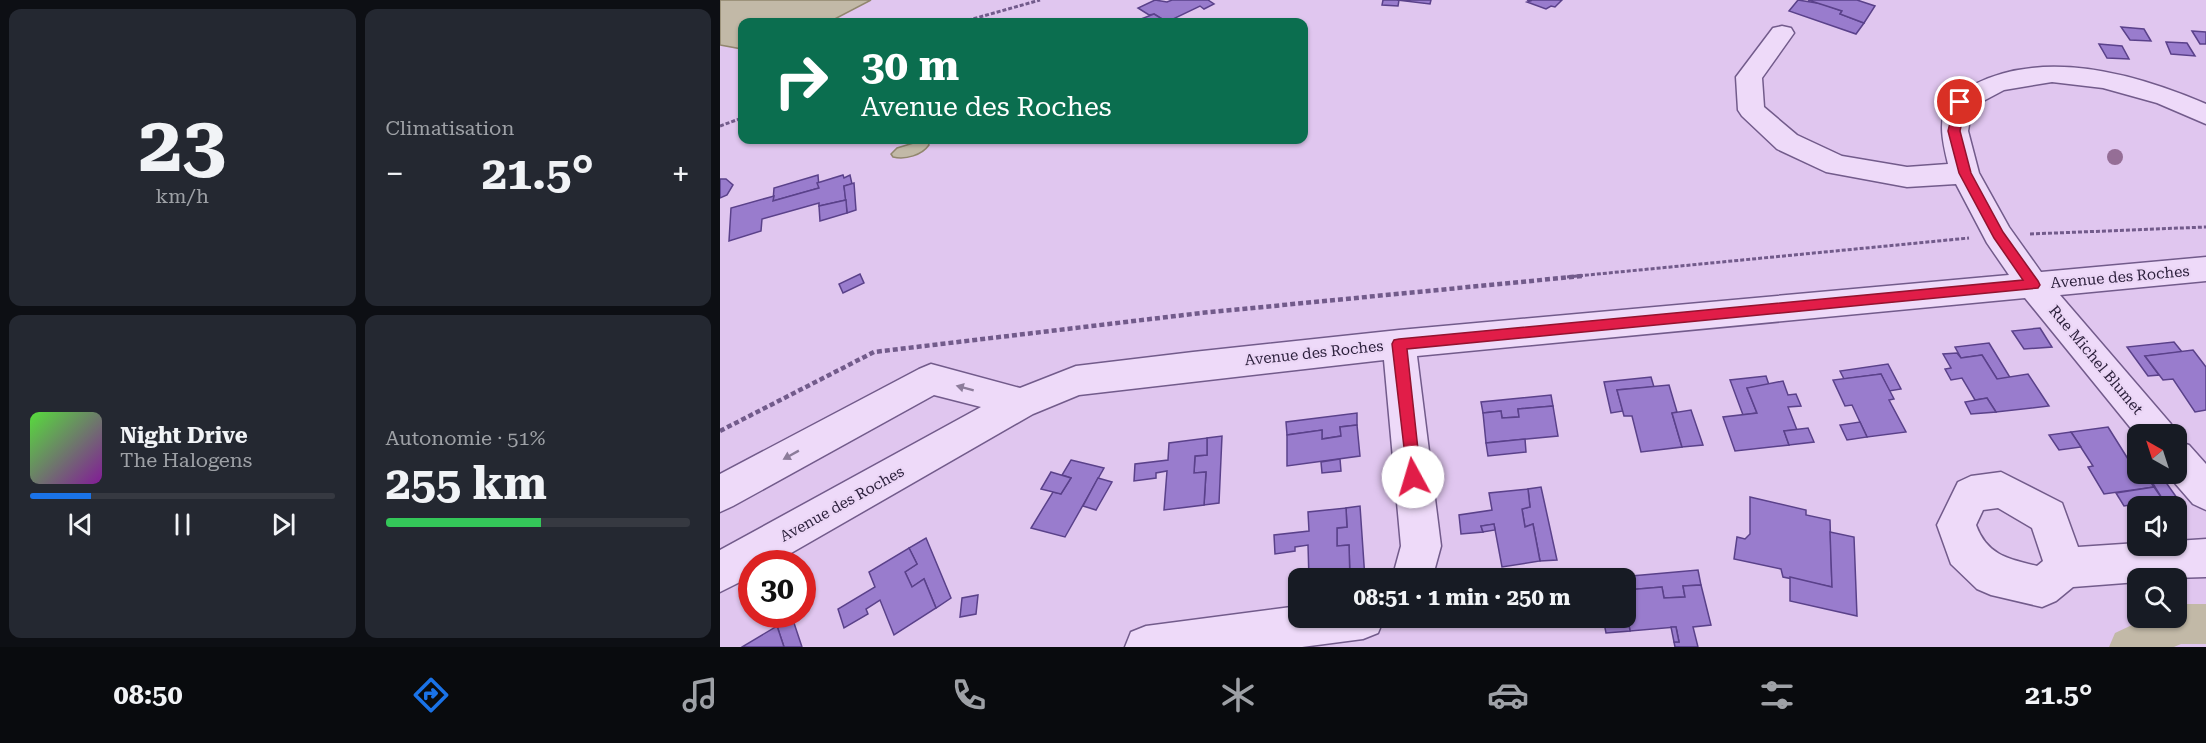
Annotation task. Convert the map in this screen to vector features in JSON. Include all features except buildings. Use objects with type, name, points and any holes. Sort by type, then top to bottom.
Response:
[{"type":"street","points":[[1782,33],[1749,77],[1752,110],[1786,142],[1836,165],[1907,177],[1965,173]]},
{"type":"street","name":"Rue Michel Blumet","points":[[2149,424],[2033,285],[1998,235],[1965,173],[1954,131],[1960,102],[1997,83],[2052,74],[2104,80],[2166,98],[2206,115]]},
{"type":"street","name":"Avenue des Roches","points":[[720,572],[1021,403],[1076,381],[1399,344],[2206,269]]},
{"type":"street","points":[[1399,344],[1421,546],[1415,568]]},
{"type":"street","points":[[720,494],[931,379],[1021,403]]},
{"type":"street","points":[[2187,470],[2206,492]]},
{"type":"street","points":[[2065,568],[2206,558]]},
{"type":"street","points":[[1146,647],[1288,628]]},
{"type":"path","points":[[976,18],[1040,0]]},
{"type":"path","points":[[720,126],[738,119]]},
{"type":"path","points":[[720,431],[874,352],[1201,313],[1998,235],[2206,227]]},
{"type":"shaded area","points":[[720,0],[871,0],[837,18],[738,18],[738,48],[720,45]]},
{"type":"shaded area","points":[[910,144],[929,145],[918,154],[903,158],[893,157],[891,154],[897,148]]},
{"type":"waterway","points":[[2129,647],[2179,624],[2206,624]]},
{"type":"route","points":[[1413,477],[1399,344],[2033,285],[1998,235],[1965,173],[1954,131],[1960,102]]}]
